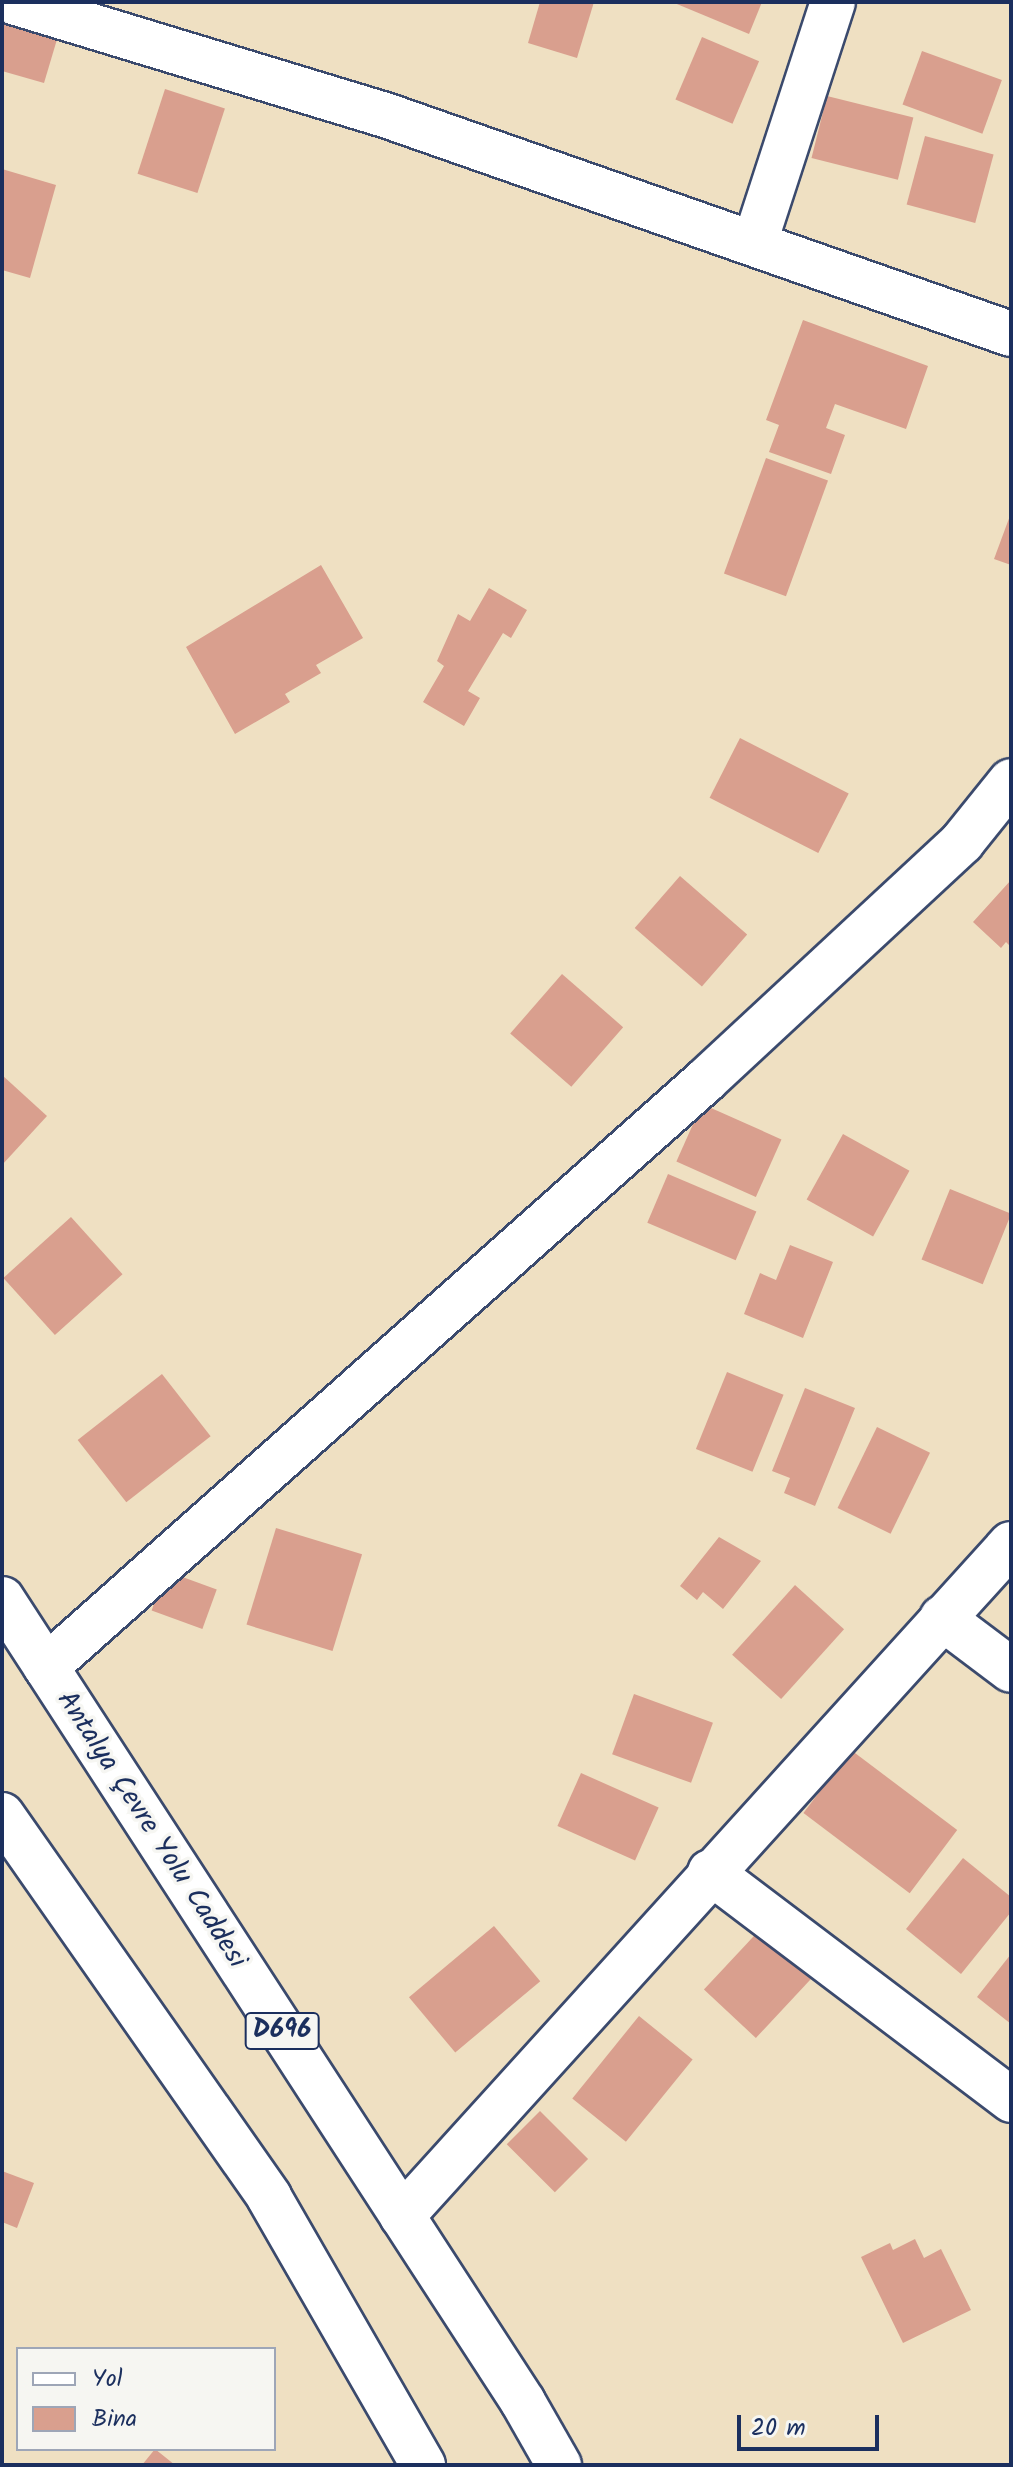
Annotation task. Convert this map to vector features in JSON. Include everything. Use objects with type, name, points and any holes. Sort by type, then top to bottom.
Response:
[{"type":"main road","points":[[13,2],[388,116],[1011,334]]},
{"type":"main road","points":[[755,242],[833,2]]},
{"type":"main road","points":[[46,1667],[706,1080],[962,842],[1011,781]]},
{"type":"main road","points":[[402,2216],[710,1872],[1011,1544]]},
{"type":"main road","name":"Antalya Çevre Yolu Caddesi","points":[[2,1599],[402,2216],[559,2465]]},
{"type":"main road","points":[[942,1618],[1011,1670]]},
{"type":"main road","points":[[2,1815],[269,2197],[423,2465]]},
{"type":"main road","points":[[710,1872],[1011,2100]]},
{"type":"building","points":[[540,2],[594,2],[577,58],[528,43]]},
{"type":"building","points":[[672,2],[762,2],[749,34]]},
{"type":"building","points":[[2,9],[61,26],[44,83],[2,71]]},
{"type":"building","points":[[702,37],[759,61],[733,124],[675,100]]},
{"type":"building","points":[[922,51],[1002,80],[982,134],[903,105]]},
{"type":"building","points":[[165,89],[225,108],[197,193],[137,174]]},
{"type":"building","points":[[827,96],[913,118],[898,180],[812,158]]},
{"type":"building","points":[[925,136],[994,154],[975,223],[907,205]]},
{"type":"building","points":[[2,169],[56,185],[30,278],[2,270]]},
{"type":"building","points":[[803,320],[928,366],[906,429],[835,404],[826,428],[845,435],[831,474],[769,452],[779,425],[766,420]]},
{"type":"building","points":[[766,458],[828,481],[786,596],[724,574]]},
{"type":"building","points":[[1011,513],[1011,565],[994,559]]},
{"type":"building","points":[[321,565],[363,638],[316,665],[321,673],[285,694],[290,702],[235,734],[186,647]]},
{"type":"building","points":[[489,588],[527,610],[511,638],[503,633],[468,691],[480,698],[464,726],[423,702],[444,666],[437,661],[458,614],[470,621]]},
{"type":"building","points":[[740,738],[849,793],[818,853],[710,798]]},
{"type":"building","points":[[680,876],[747,934],[702,986],[635,928]]},
{"type":"building","points":[[1011,880],[1011,947],[1006,942],[1001,948],[973,922]]},
{"type":"building","points":[[562,974],[623,1027],[571,1087],[510,1034]]},
{"type":"building","points":[[2,1075],[47,1116],[2,1165]]},
{"type":"building","points":[[702,1104],[781,1139],[756,1197],[676,1162]]},
{"type":"building","points":[[843,1134],[909,1171],[873,1236],[807,1200]]},
{"type":"building","points":[[668,1174],[756,1212],[736,1260],[647,1223]]},
{"type":"building","points":[[950,1189],[1011,1214],[983,1284],[922,1259]]},
{"type":"building","points":[[71,1217],[123,1274],[55,1335],[3,1278]]},
{"type":"building","points":[[790,1245],[833,1262],[803,1338],[744,1314],[760,1273],[776,1280]]},
{"type":"building","points":[[727,1372],[784,1395],[752,1472],[696,1449]]},
{"type":"building","points":[[162,1374],[211,1436],[126,1502],[78,1440]]},
{"type":"building","points":[[805,1388],[855,1408],[815,1506],[784,1493],[790,1478],[772,1471]]},
{"type":"building","points":[[877,1427],[930,1453],[891,1534],[838,1508]]},
{"type":"building","points":[[276,1528],[362,1554],[333,1651],[246,1625]]},
{"type":"building","points":[[719,1537],[761,1561],[723,1609],[703,1592],[697,1600],[680,1586]]},
{"type":"building","points":[[166,1571],[217,1589],[202,1629],[152,1610]]},
{"type":"building","points":[[795,1585],[844,1629],[781,1699],[732,1655]]},
{"type":"building","points":[[634,1694],[713,1723],[691,1783],[612,1754]]},
{"type":"building","points":[[851,1750],[957,1830],[910,1893],[803,1813]]},
{"type":"building","points":[[581,1773],[659,1808],[635,1861],[557,1826]]},
{"type":"building","points":[[963,1858],[1011,1897],[1011,1912],[961,1974],[906,1929]]},
{"type":"building","points":[[766,1923],[818,1971],[756,2038],[704,1990]]},
{"type":"building","points":[[494,1926],[540,1981],[455,2053],[409,1997]]},
{"type":"building","points":[[1011,1954],[1011,2024],[977,1997]]},
{"type":"building","points":[[639,2016],[693,2059],[626,2142],[572,2098]]},
{"type":"building","points":[[540,2111],[588,2159],[555,2192],[507,2144]]},
{"type":"building","points":[[2,2171],[34,2183],[17,2228],[2,2222]]},
{"type":"building","points":[[915,2239],[924,2258],[941,2249],[971,2310],[903,2343],[861,2257],[890,2243],[893,2250]]},
{"type":"building","points":[[153,2451],[158,2451],[175,2465],[142,2465]]}]
